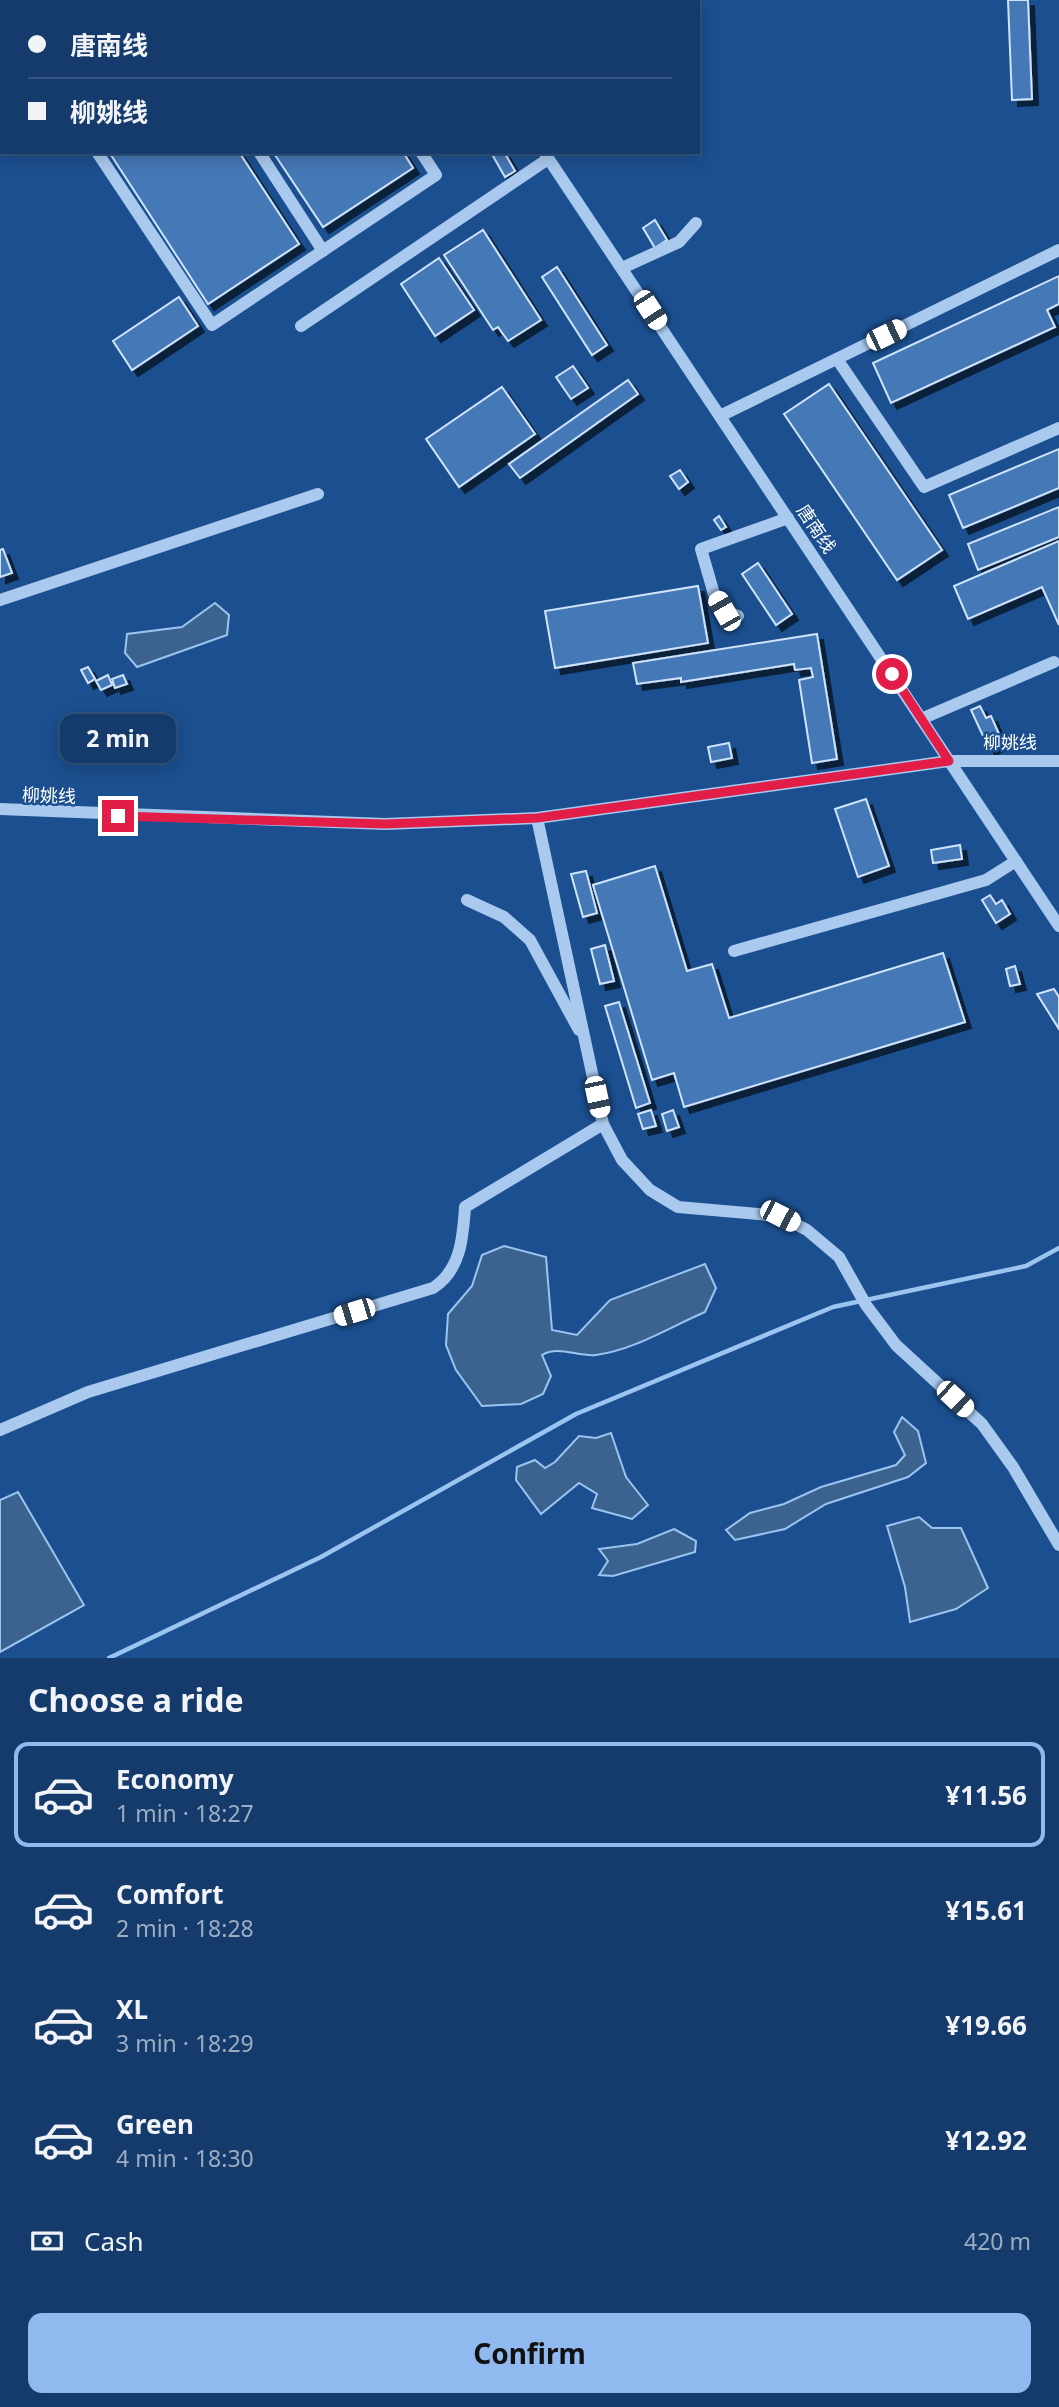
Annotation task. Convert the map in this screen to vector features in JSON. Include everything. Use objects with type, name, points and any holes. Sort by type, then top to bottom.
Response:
[{"type":"street","points":[[98,154],[212,325],[436,175],[422,154]]},
{"type":"street","points":[[259,154],[323,251]]},
{"type":"street","points":[[301,326],[546,155]]},
{"type":"street","name":"唐南线","points":[[546,155],[1059,926]]},
{"type":"street","points":[[622,268],[679,242],[696,223]]},
{"type":"street","points":[[720,416],[1059,250]]},
{"type":"street","points":[[836,359],[924,487],[1059,428]]},
{"type":"street","points":[[0,600],[318,495]]},
{"type":"street","points":[[738,615],[724,611],[714,594],[701,550],[788,519]]},
{"type":"street","points":[[921,719],[1054,662]]},
{"type":"street","name":"柳姚线","points":[[0,810],[385,824],[537,818],[949,761],[1059,761]]},
{"type":"street","points":[[537,818],[603,1124],[622,1160],[650,1190],[678,1207],[780,1216],[807,1230],[839,1257],[866,1305],[896,1345],[982,1424],[1013,1467],[1059,1545]]},
{"type":"street","points":[[734,951],[986,880],[1016,861]]},
{"type":"street","points":[[467,900],[504,917],[530,940],[585,1043]]},
{"type":"street","points":[[0,1430],[88,1392],[433,1288],[444,1281],[454,1266],[462,1239],[465,1206],[603,1124]]},
{"type":"water","points":[[215,603],[229,615],[227,635],[137,667],[125,653],[127,634],[182,627]]},
{"type":"water","points":[[504,1246],[546,1257],[552,1330],[577,1335],[610,1300],[705,1264],[716,1288],[705,1312],[638,1343],[596,1355],[555,1351],[542,1355],[551,1376],[543,1394],[521,1404],[482,1406],[456,1370],[446,1345],[448,1314],[472,1286],[482,1255]]},
{"type":"water","points":[[902,1417],[918,1431],[926,1463],[908,1477],[826,1504],[785,1529],[735,1540],[726,1530],[750,1513],[784,1504],[821,1487],[896,1465],[905,1455],[894,1432]]},
{"type":"water","points":[[611,1433],[626,1477],[648,1505],[632,1519],[592,1508],[597,1494],[579,1483],[541,1514],[516,1480],[517,1467],[535,1460],[545,1468],[555,1462],[579,1436],[596,1438]]},
{"type":"water","points":[[18,1492],[84,1605],[0,1652],[0,1500]]},
{"type":"water","points":[[919,1517],[932,1528],[961,1528],[988,1588],[956,1609],[910,1622],[905,1587],[887,1526]]},
{"type":"water","points":[[674,1529],[696,1541],[695,1552],[613,1576],[599,1575],[608,1561],[599,1549],[637,1544]]},
{"type":"building","points":[[1008,0],[1028,0],[1032,99],[1012,100]]},
{"type":"building","points":[[110,154],[240,154],[299,244],[208,304]]},
{"type":"building","points":[[274,154],[404,154],[413,168],[323,227]]},
{"type":"building","points":[[505,154],[515,171],[505,177],[493,156]]},
{"type":"building","points":[[655,220],[667,240],[655,248],[643,228]]},
{"type":"building","points":[[483,230],[541,320],[508,341],[498,327],[493,330],[444,255]]},
{"type":"building","points":[[439,258],[474,310],[435,336],[401,284]]},
{"type":"building","points":[[557,267],[607,345],[592,355],[542,277]]},
{"type":"building","points":[[1059,276],[1059,304],[1047,310],[1055,327],[891,403],[873,363]]},
{"type":"building","points":[[179,297],[198,326],[132,370],[113,341]]},
{"type":"building","points":[[573,366],[588,388],[571,399],[556,377]]},
{"type":"building","points":[[628,380],[638,394],[520,478],[509,464]]},
{"type":"building","points":[[829,384],[942,550],[897,580],[784,414]]},
{"type":"building","points":[[502,387],[535,434],[459,487],[426,439]]},
{"type":"building","points":[[1059,449],[1059,488],[963,528],[949,495]]},
{"type":"building","points":[[680,470],[688,482],[679,489],[670,476]]},
{"type":"building","points":[[1059,507],[1059,537],[978,570],[968,544]]},
{"type":"building","points":[[719,516],[726,527],[721,530],[714,520]]},
{"type":"building","points":[[1059,541],[1059,625],[1042,587],[968,619],[954,586]]},
{"type":"building","points":[[3,549],[12,573],[0,577],[0,550]]},
{"type":"building","points":[[758,563],[792,614],[776,625],[742,574]]},
{"type":"building","points":[[698,586],[708,643],[555,668],[545,611]]},
{"type":"building","points":[[817,634],[837,759],[812,763],[799,680],[813,677],[811,668],[795,670],[794,664],[681,682],[681,678],[637,684],[633,663]]},
{"type":"building","points":[[88,667],[95,679],[88,683],[81,670]]},
{"type":"building","points":[[108,675],[112,685],[101,690],[96,681]]},
{"type":"building","points":[[123,675],[127,684],[115,688],[112,679]]},
{"type":"building","points":[[980,706],[986,718],[991,716],[1003,743],[989,749],[971,710]]},
{"type":"building","points":[[729,743],[732,758],[711,762],[708,747]]},
{"type":"building","points":[[866,799],[889,866],[858,877],[835,809]]},
{"type":"building","points":[[960,845],[962,859],[933,863],[931,850]]},
{"type":"building","points":[[655,866],[687,971],[712,964],[729,1018],[943,953],[965,1022],[684,1107],[674,1073],[652,1080],[593,885]]},
{"type":"building","points":[[586,871],[597,913],[583,917],[571,874]]},
{"type":"building","points":[[990,895],[996,904],[1002,900],[1010,914],[996,923],[982,900]]},
{"type":"building","points":[[605,945],[614,981],[600,984],[591,949]]},
{"type":"building","points":[[1015,966],[1020,984],[1010,986],[1006,969]]},
{"type":"building","points":[[1054,989],[1059,997],[1059,1029],[1037,994]]},
{"type":"building","points":[[619,1002],[650,1103],[636,1108],[605,1006]]},
{"type":"building","points":[[651,1110],[656,1126],[643,1129],[638,1114]]},
{"type":"building","points":[[673,1110],[679,1127],[667,1131],[662,1114]]},
{"type":"waterway","points":[[109,1658],[321,1557],[576,1414],[833,1307],[1026,1266],[1059,1248]]},
{"type":"route","points":[[118,816],[385,824],[537,818],[949,761],[892,674]]}]
